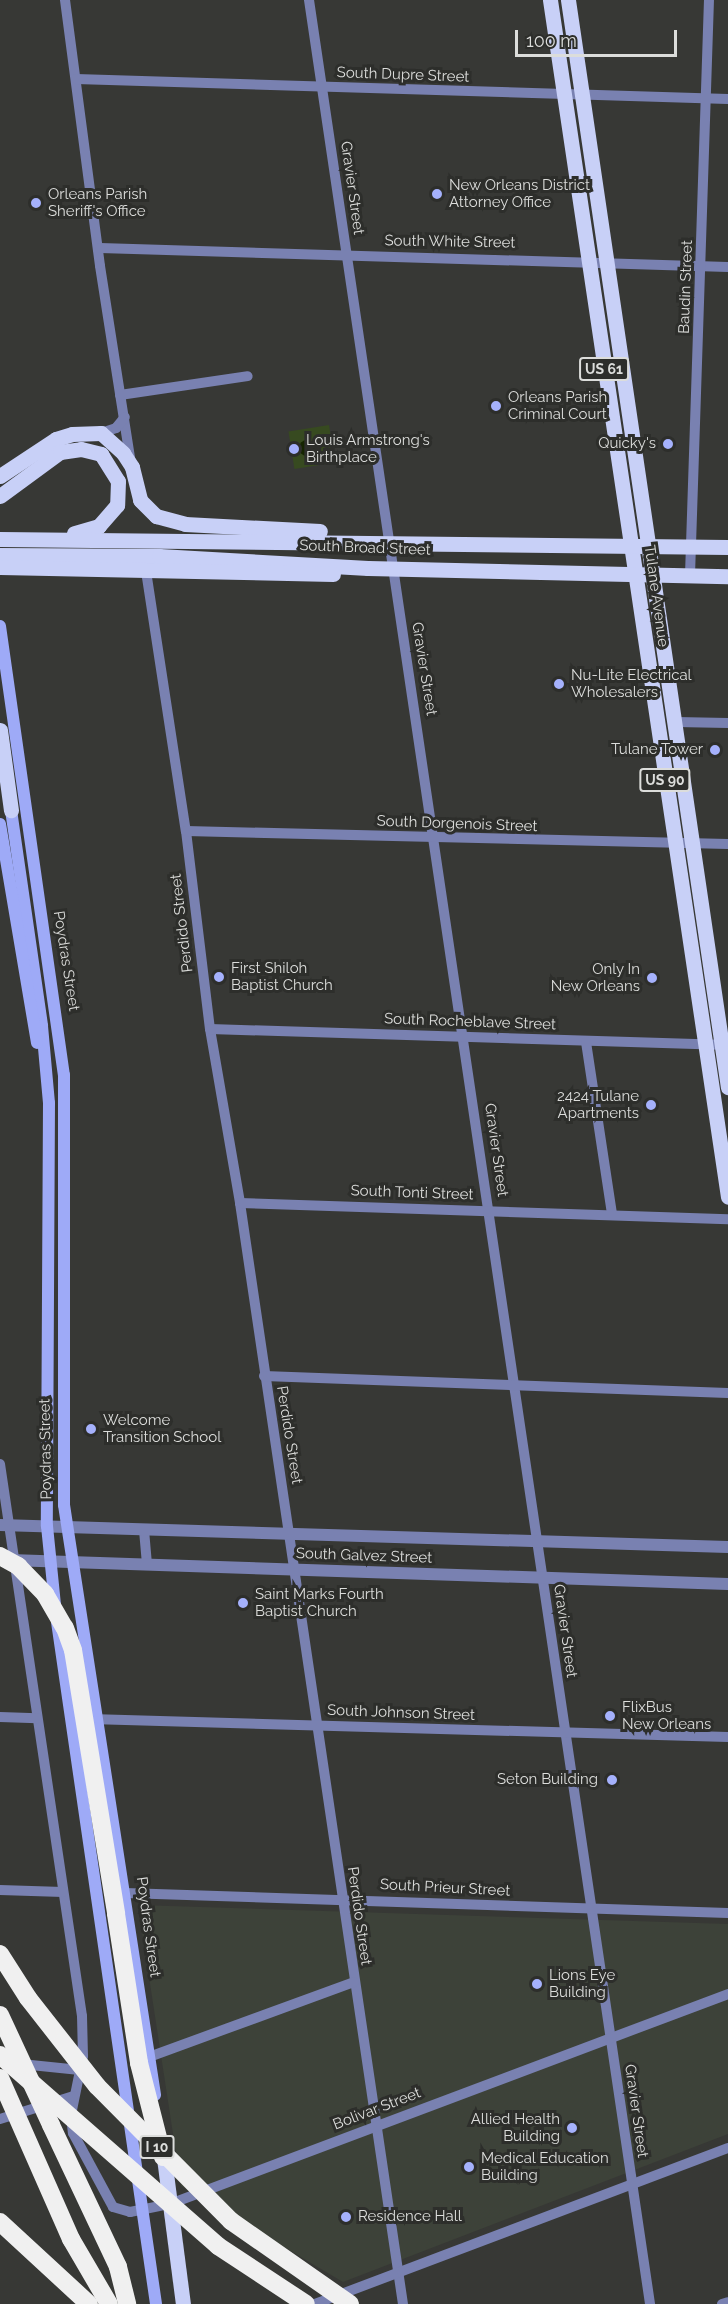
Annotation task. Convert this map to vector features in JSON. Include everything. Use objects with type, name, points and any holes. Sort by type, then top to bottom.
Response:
[{"type":"highway","points":[[5,1559],[18,1566],[45,1594],[65,1628],[73,1650],[139,2063],[164,2158]]},
{"type":"highway","name":"I 10","points":[[0,1954],[28,1998],[97,2086],[231,2221],[350,2304]]},
{"type":"highway","points":[[0,2015],[118,2267],[121,2303]]},
{"type":"highway","points":[[0,2055],[218,2246],[306,2304]]},
{"type":"highway","points":[[0,2078],[71,2239],[121,2303]]},
{"type":"highway","points":[[0,2222],[89,2304]]},
{"type":"main road","name":"Tulane Avenue","points":[[550,0],[728,1197]]},
{"type":"main road","name":"Tulane Avenue","points":[[568,0],[652,574],[725,1045],[728,1087]]},
{"type":"main road","points":[[0,476],[56,438],[72,434],[101,433],[118,446],[132,467],[140,500],[156,516],[174,522],[316,530],[388,540]]},
{"type":"main road","points":[[0,496],[60,452],[91,450],[101,454],[115,471],[120,491],[117,505],[99,526],[45,538]]},
{"type":"main road","name":"South Broad Street","points":[[0,538],[388,540],[556,544],[630,543],[728,547]]},
{"type":"main road","points":[[461,542],[461,569]]},
{"type":"main road","points":[[556,544],[560,572]]},
{"type":"main road","name":"South Broad Street","points":[[0,555],[159,556],[393,568],[728,576]]},
{"type":"main road","points":[[0,567],[324,575],[393,568]]},
{"type":"main road","name":"Poydras Street","points":[[0,626],[64,1075],[62,1471],[68,1527],[164,2158],[183,2304]]},
{"type":"main road","points":[[0,730],[42,1026],[49,1103]]},
{"type":"main road","points":[[0,824],[16,939],[49,1103]]},
{"type":"main road","name":"Poydras Street","points":[[49,1103],[47,1526],[50,1562],[156,2304]]},
{"type":"street","points":[[64,0],[132,467]]},
{"type":"street","name":"Gravier Street","points":[[309,0],[388,540],[465,1036],[513,1387],[650,2304]]},
{"type":"street","name":"Baudin Street","points":[[690,575],[709,0]]},
{"type":"street","name":"South Dupre Street","points":[[76,79],[564,96],[728,99]]},
{"type":"street","name":"South White Street","points":[[100,248],[606,261],[728,267]]},
{"type":"street","points":[[120,395],[248,376]]},
{"type":"street","points":[[101,433],[116,428],[125,417]]},
{"type":"street","name":"Perdido Street","points":[[146,571],[186,831],[210,1029],[240,1203],[403,2304]]},
{"type":"street","points":[[676,722],[728,723]]},
{"type":"street","name":"South Dorgenois Street","points":[[186,831],[435,839],[728,844]]},
{"type":"street","name":"South Rocheblave Street","points":[[210,1029],[725,1045]]},
{"type":"street","points":[[586,1042],[612,1214]]},
{"type":"street","name":"South Tonti Street","points":[[240,1203],[728,1219]]},
{"type":"street","points":[[264,1376],[513,1387],[728,1393]]},
{"type":"street","points":[[0,1464],[5,1559],[37,1718],[82,2016],[80,2070],[74,2096],[0,2119]]},
{"type":"street","name":"South Galvez Street","points":[[5,1526],[728,1547]]},
{"type":"street","points":[[144,1530],[147,1564]]},
{"type":"street","name":"South Galvez Street","points":[[5,1559],[728,1584]]},
{"type":"street","points":[[0,1717],[37,1718]]},
{"type":"street","name":"South Johnson Street","points":[[72,1719],[728,1737]]},
{"type":"street","points":[[0,1890],[63,1892]]},
{"type":"street","name":"South Prieur Street","points":[[124,1893],[342,1898],[728,1913]]},
{"type":"street","points":[[149,2057],[354,1982]]},
{"type":"street","name":"Bolivar Street","points":[[74,2096],[74,2133],[113,2207],[130,2212],[144,2210],[170,2204],[610,2036],[728,1994]]},
{"type":"street","points":[[0,2063],[80,2070]]},
{"type":"street","points":[[315,2304],[728,2148]]},
{"type":"street","points":[[722,2304],[728,2302]]},
{"type":"shaded area","points":[[329,425],[335,463],[294,469],[289,431]]},
{"type":"shaded area","points":[[307,440],[313,442],[315,448],[313,454],[307,456],[301,454],[299,448],[301,442]]},
{"type":"shaded area","points":[[138,1905],[728,1924],[728,2134],[343,2282],[181,2186]]},
{"type":"place","name":"New Orleans District Attorney Office","points":[[437,194]]},
{"type":"place","name":"Orleans Parish Sheriff's Office","points":[[36,203]]},
{"type":"place","name":"Orleans Parish Criminal Court","points":[[496,406]]},
{"type":"place","name":"Quicky's","points":[[668,444]]},
{"type":"place","name":"Louis Armstrong's Birthplace","points":[[294,449]]},
{"type":"place","name":"Nu-Lite Electrical Wholesalers","points":[[559,684]]},
{"type":"place","name":"Tulane Tower","points":[[715,750]]},
{"type":"place","name":"First Shiloh Baptist Church","points":[[219,977]]},
{"type":"place","name":"Only In New Orleans","points":[[652,978]]},
{"type":"place","name":"2424 Tulane Apartments","points":[[651,1105]]},
{"type":"place","name":"Welcome Transition School","points":[[91,1429]]},
{"type":"place","name":"Saint Marks Fourth Baptist Church","points":[[243,1603]]},
{"type":"place","name":"FlixBus New Orleans","points":[[610,1716]]},
{"type":"place","name":"Seton Building","points":[[612,1780]]},
{"type":"place","name":"Lions Eye Building","points":[[537,1984]]},
{"type":"place","name":"Allied Health Building","points":[[572,2128]]},
{"type":"place","name":"Medical Education Building","points":[[469,2167]]},
{"type":"place","name":"Residence Hall","points":[[346,2217]]}]
